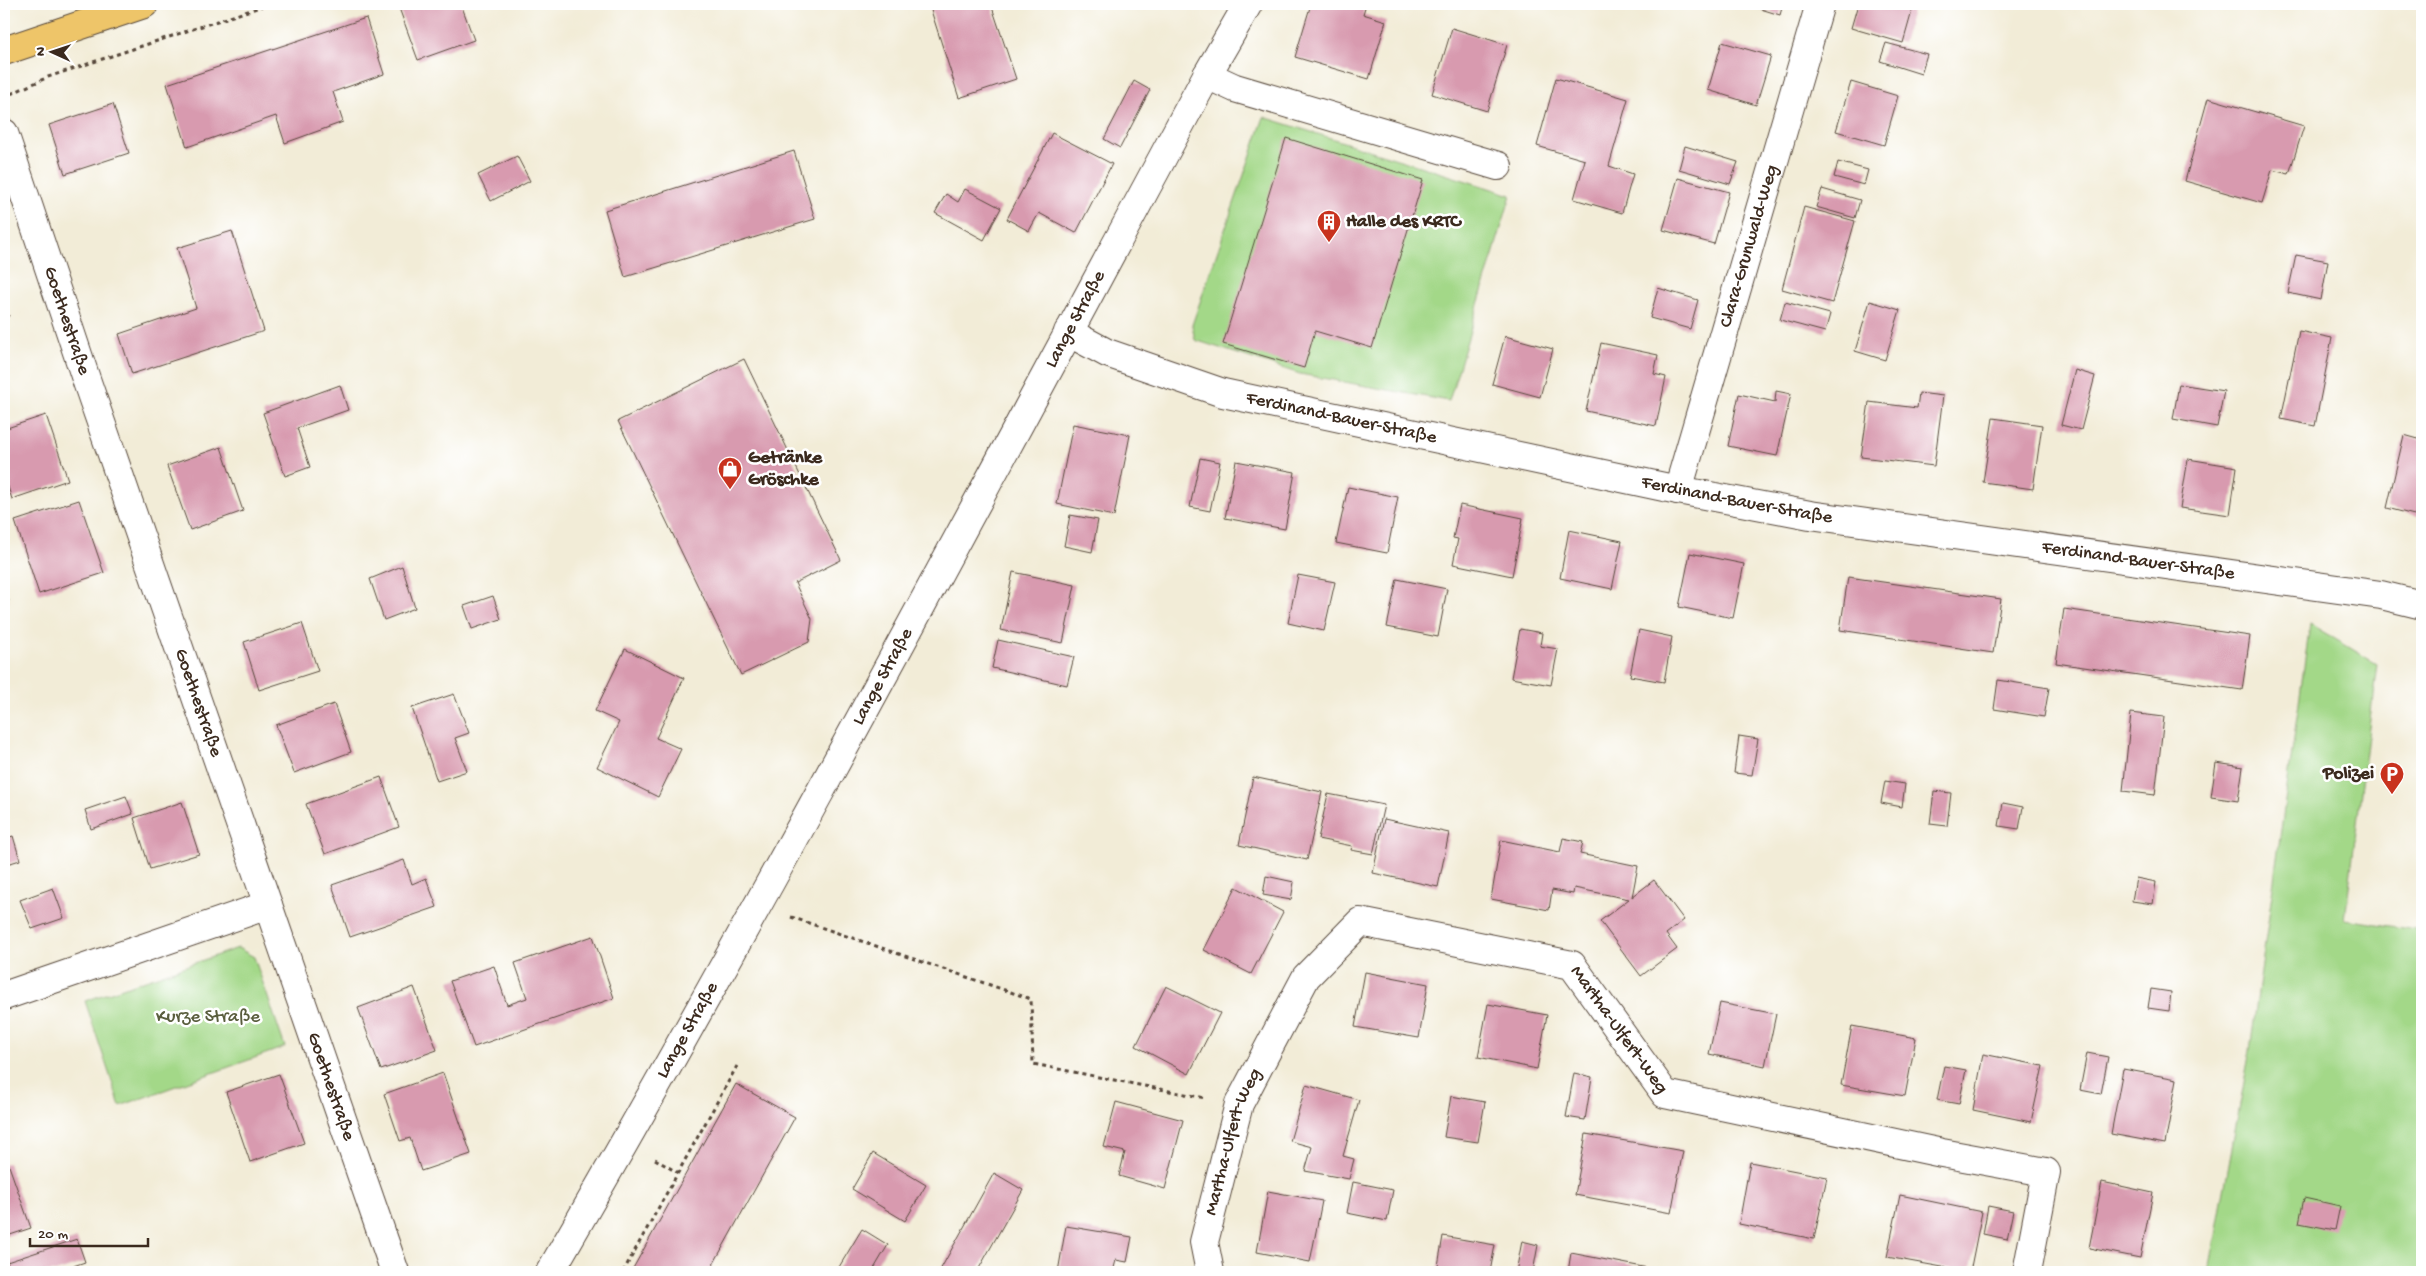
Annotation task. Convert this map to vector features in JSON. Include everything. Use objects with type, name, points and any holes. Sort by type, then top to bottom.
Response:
[{"type":"main road","points":[[4,50],[144,4]]},
{"type":"street","name":"Lange Straße","points":[[550,1272],[626,1142],[757,906],[1207,75],[1248,4]]},
{"type":"street","name":"Clara-Grunwald-Weg","points":[[1678,490],[1820,4]]},
{"type":"street","points":[[1207,75],[1235,88],[1498,166]]},
{"type":"street","name":"Goethestraße","points":[[4,133],[87,382],[395,1272]]},
{"type":"street","name":"Ferdinand-Bauer-Straße","points":[[1068,332],[1107,352],[1223,393],[1678,490],[1810,515],[2381,595],[2422,605]]},
{"type":"street","points":[[4,996],[268,905]]},
{"type":"street","name":"Martha-Ulfert-Weg","points":[[1210,1272],[1204,1242],[1240,1104],[1306,977],[1360,922],[1572,965],[1665,1094],[1942,1153],[2046,1172],[2028,1272]]},
{"type":"path","points":[[4,97],[48,78],[269,4]]},
{"type":"path","points":[[757,906],[1031,999],[1033,1064],[1240,1104]]},
{"type":"path","points":[[622,1272],[737,1066]]},
{"type":"green space","points":[[1264,117],[1511,195],[1449,401],[1300,374],[1195,340],[1192,325]]},
{"type":"green space","points":[[2310,624],[2377,664],[2345,919],[2422,931],[2422,1272],[2209,1272],[2250,1050]]},
{"type":"green space","name":"Kurze Straße","points":[[238,948],[254,957],[285,1047],[120,1106],[85,1001]]},
{"type":"building","points":[[410,4],[461,4],[474,40],[418,60],[399,8]]},
{"type":"building","points":[[929,4],[991,4],[1016,79],[959,98]]},
{"type":"building","points":[[1311,4],[1366,4],[1363,14],[1386,21],[1369,79],[1295,57]]},
{"type":"building","points":[[1745,4],[1783,4],[1780,15]]},
{"type":"building","points":[[1858,4],[1914,4],[1903,43],[1851,28]]},
{"type":"building","points":[[366,18],[384,74],[333,92],[343,122],[285,143],[276,116],[187,147],[167,84]]},
{"type":"building","points":[[1452,28],[1507,45],[1487,111],[1432,94]]},
{"type":"building","points":[[1722,42],[1771,56],[1756,105],[1708,90]]},
{"type":"building","points":[[1886,43],[1927,54],[1921,74],[1880,61]]},
{"type":"building","points":[[1556,78],[1628,99],[1609,166],[1633,174],[1622,213],[1574,199],[1585,160],[1537,146]]},
{"type":"building","points":[[1134,81],[1150,90],[1120,148],[1104,139]]},
{"type":"building","points":[[1851,82],[1898,96],[1884,145],[1836,131]]},
{"type":"building","points":[[2208,98],[2304,126],[2289,174],[2272,170],[2262,203],[2185,181]]},
{"type":"building","points":[[113,104],[129,153],[65,174],[49,125]]},
{"type":"building","points":[[1052,133],[1112,164],[1076,233],[1039,213],[1029,231],[1007,219]]},
{"type":"building","name":"Halle des KRTC","points":[[1286,138],[1423,180],[1372,348],[1315,331],[1304,368],[1223,344]]},
{"type":"building","points":[[1685,146],[1738,162],[1730,184],[1679,169]]},
{"type":"building","points":[[794,151],[815,219],[625,277],[605,210]]},
{"type":"building","points":[[517,156],[530,181],[491,201],[478,175]]},
{"type":"building","points":[[1838,162],[1868,170],[1864,185],[1834,177]]},
{"type":"building","points":[[1678,178],[1729,192],[1714,244],[1663,230]]},
{"type":"building","points":[[965,189],[1001,208],[984,240],[935,213],[946,194],[958,202]]},
{"type":"building","points":[[1822,189],[1860,200],[1855,218],[1816,207]]},
{"type":"building","points":[[1804,207],[1855,221],[1832,303],[1782,289]]},
{"type":"building","points":[[232,231],[264,331],[132,374],[119,334],[196,308],[177,248]]},
{"type":"building","points":[[2296,255],[2328,261],[2321,300],[2288,293]]},
{"type":"building","points":[[1658,288],[1698,300],[1690,329],[1650,318]]},
{"type":"building","points":[[4,301],[9,316],[4,318]]},
{"type":"building","points":[[1870,301],[1900,310],[1885,360],[1855,351]]},
{"type":"building","points":[[1785,302],[1830,314],[1825,332],[1780,320]]},
{"type":"building","points":[[2299,331],[2332,338],[2315,426],[2281,419]]},
{"type":"building","points":[[1505,336],[1553,349],[1540,397],[1492,384]]},
{"type":"building","points":[[1601,343],[1658,355],[1654,374],[1666,377],[1656,426],[1586,411]]},
{"type":"building","name":"Getränke Gröschke","points":[[744,359],[841,560],[795,583],[812,619],[809,642],[741,675],[618,421]]},
{"type":"building","points":[[2075,370],[2095,376],[2081,430],[2061,425]]},
{"type":"building","points":[[2179,384],[2224,391],[2217,427],[2173,419]]},
{"type":"building","points":[[340,385],[348,410],[297,428],[310,467],[285,476],[263,413]]},
{"type":"building","points":[[1776,391],[1791,394],[1777,456],[1728,446],[1739,394],[1775,402]]},
{"type":"building","points":[[1919,393],[1943,396],[1934,466],[1861,457],[1869,402],[1917,408]]},
{"type":"building","points":[[46,415],[68,480],[12,499],[4,475],[4,429]]},
{"type":"building","points":[[1993,418],[2042,425],[2033,489],[1983,482]]},
{"type":"building","points":[[1073,424],[1130,435],[1114,516],[1057,504]]},
{"type":"building","points":[[2404,435],[2422,440],[2422,517],[2387,508]]},
{"type":"building","points":[[221,447],[243,511],[190,530],[167,466]]},
{"type":"building","points":[[1200,458],[1220,462],[1210,511],[1190,507]]},
{"type":"building","points":[[2188,459],[2237,467],[2230,515],[2180,508]]},
{"type":"building","points":[[1236,461],[1295,472],[1285,529],[1225,518]]},
{"type":"building","points":[[1348,487],[1398,497],[1387,553],[1336,543]]},
{"type":"building","points":[[79,500],[104,573],[39,594],[15,521]]},
{"type":"building","points":[[1460,505],[1523,518],[1512,576],[1453,564],[1458,539],[1453,538]]},
{"type":"building","points":[[1070,515],[1098,520],[1092,552],[1064,546]]},
{"type":"building","points":[[1569,530],[1622,541],[1612,589],[1560,578]]},
{"type":"building","points":[[1690,553],[1744,564],[1733,618],[1679,607]]},
{"type":"building","points":[[402,566],[415,608],[384,620],[370,579]]},
{"type":"building","points":[[1013,572],[1075,585],[1063,643],[1001,630]]},
{"type":"building","points":[[1298,575],[1335,582],[1324,631],[1288,623]]},
{"type":"building","points":[[1848,577],[2001,599],[1993,653],[1840,630]]},
{"type":"building","points":[[1397,579],[1447,589],[1438,637],[1387,627]]},
{"type":"building","points":[[4,587],[9,601],[4,603]]},
{"type":"building","points":[[493,596],[501,619],[472,629],[464,606]]},
{"type":"building","points":[[2064,609],[2250,636],[2242,690],[2056,663]]},
{"type":"building","points":[[302,623],[318,671],[259,690],[244,642]]},
{"type":"building","points":[[1520,629],[1542,633],[1540,646],[1558,649],[1551,685],[1511,678]]},
{"type":"building","points":[[1639,630],[1672,637],[1664,682],[1630,676]]},
{"type":"building","points":[[998,640],[1074,657],[1067,685],[992,668]]},
{"type":"building","points":[[625,649],[684,678],[656,738],[681,749],[658,797],[597,767],[619,722],[595,711]]},
{"type":"building","points":[[1998,680],[2049,688],[2044,717],[1994,709]]},
{"type":"building","points":[[454,694],[469,733],[455,738],[467,771],[437,781],[412,708]]},
{"type":"building","points":[[334,704],[351,752],[294,773],[276,725]]},
{"type":"building","points":[[2131,713],[2164,717],[2155,795],[2123,791]]},
{"type":"building","points":[[1739,736],[1758,739],[1752,775],[1734,773]]},
{"type":"building","points":[[2216,763],[2243,767],[2238,801],[2211,797]]},
{"type":"building","points":[[381,777],[399,827],[325,854],[306,804]]},
{"type":"building","points":[[1253,777],[1322,792],[1307,860],[1239,845]]},
{"type":"building","points":[[1885,781],[1905,784],[1902,807],[1881,803]]},
{"type":"building","points":[[1934,791],[1951,793],[1947,826],[1930,824]]},
{"type":"building","points":[[1328,794],[1384,805],[1373,854],[1351,850],[1352,846],[1318,839]]},
{"type":"building","points":[[126,796],[133,814],[91,829],[85,810]]},
{"type":"building","points":[[182,802],[199,854],[150,869],[134,818]]},
{"type":"building","points":[[2003,803],[2023,807],[2019,829],[1999,826]]},
{"type":"building","points":[[1384,819],[1449,833],[1438,887],[1373,873]]},
{"type":"building","points":[[13,836],[20,860],[4,865],[4,839]]},
{"type":"building","points":[[1563,838],[1583,842],[1580,854],[1638,866],[1632,897],[1654,880],[1684,920],[1666,934],[1677,949],[1641,976],[1600,921],[1629,899],[1574,888],[1573,894],[1552,890],[1549,910],[1491,899],[1501,840],[1560,852]]},
{"type":"building","points":[[404,860],[412,884],[426,878],[437,907],[350,937],[332,885]]},
{"type":"building","points":[[1266,876],[1294,882],[1291,900],[1263,895]]},
{"type":"building","points":[[2136,878],[2156,882],[2153,904],[2132,901]]},
{"type":"building","points":[[1236,887],[1283,912],[1251,974],[1204,950]]},
{"type":"building","points":[[53,888],[64,918],[32,929],[20,900]]},
{"type":"building","points":[[593,936],[614,998],[474,1047],[450,981],[494,966],[507,1005],[527,998],[515,963]]},
{"type":"building","points":[[1365,972],[1428,984],[1419,1038],[1355,1027]]},
{"type":"building","points":[[1166,986],[1220,1013],[1189,1074],[1136,1046]]},
{"type":"building","points":[[414,987],[437,1050],[381,1070],[358,1008]]},
{"type":"building","points":[[2151,989],[2171,992],[2169,1011],[2148,1008]]},
{"type":"building","points":[[1720,1003],[1776,1014],[1765,1066],[1709,1054]]},
{"type":"building","points":[[1488,1004],[1547,1015],[1537,1069],[1478,1057]]},
{"type":"building","points":[[1852,1026],[1916,1038],[1905,1096],[1841,1085]]},
{"type":"building","points":[[2087,1053],[2108,1057],[2101,1094],[2080,1090]]},
{"type":"building","points":[[1983,1054],[2043,1066],[2031,1122],[1973,1110]]},
{"type":"building","points":[[1944,1066],[1966,1070],[1959,1104],[1937,1100]]},
{"type":"building","points":[[2123,1069],[2177,1079],[2165,1144],[2111,1134]]},
{"type":"building","points":[[443,1073],[471,1154],[421,1171],[410,1138],[400,1141],[384,1094]]},
{"type":"building","points":[[1574,1073],[1592,1077],[1585,1120],[1566,1117]]},
{"type":"building","points":[[279,1074],[304,1143],[250,1162],[226,1092]]},
{"type":"building","points":[[736,1084],[795,1117],[709,1272],[631,1272]]},
{"type":"building","points":[[1306,1085],[1359,1100],[1343,1156],[1354,1159],[1349,1179],[1305,1171],[1312,1147],[1290,1141]]},
{"type":"building","points":[[1451,1096],[1485,1102],[1478,1142],[1444,1137]]},
{"type":"building","points":[[1116,1102],[1183,1120],[1165,1189],[1119,1176],[1125,1152],[1104,1147]]},
{"type":"building","points":[[1586,1134],[1683,1151],[1671,1213],[1575,1195]]},
{"type":"building","points":[[873,1153],[926,1185],[905,1221],[852,1189]]},
{"type":"building","points":[[1750,1162],[1827,1177],[1814,1239],[1739,1224]]},
{"type":"building","points":[[8,1163],[31,1228],[4,1237],[4,1164]]},
{"type":"building","points":[[994,1173],[1023,1190],[977,1272],[939,1272]]},
{"type":"building","points":[[1353,1182],[1393,1190],[1387,1221],[1347,1213]]},
{"type":"building","points":[[2102,1182],[2153,1193],[2140,1258],[2089,1248]]},
{"type":"building","points":[[1268,1191],[1322,1201],[1310,1262],[1257,1252]]},
{"type":"building","points":[[1900,1195],[1982,1212],[1970,1272],[1887,1257]]},
{"type":"building","points":[[2304,1198],[2340,1206],[2335,1230],[2299,1223]]},
{"type":"building","points":[[1988,1206],[2013,1211],[2007,1239],[1983,1234]]},
{"type":"building","points":[[1066,1226],[1132,1237],[1127,1262],[1116,1260],[1113,1272],[1058,1272]]},
{"type":"building","points":[[862,1229],[888,1245],[872,1272],[836,1272]]},
{"type":"building","points":[[1443,1236],[1495,1245],[1490,1272],[1437,1272]]},
{"type":"building","points":[[77,1239],[85,1262],[56,1272],[11,1272],[7,1262]]},
{"type":"building","points":[[1522,1241],[1538,1245],[1533,1272],[1516,1272]]},
{"type":"building","points":[[1571,1253],[1653,1269],[1653,1272],[1568,1272]]},
{"type":"place","name":"Halle des KRTC","points":[[1329,243]]},
{"type":"place","name":"Getränke Gröschke","points":[[730,490]]},
{"type":"place","name":"Polizei","points":[[2392,795]]}]
